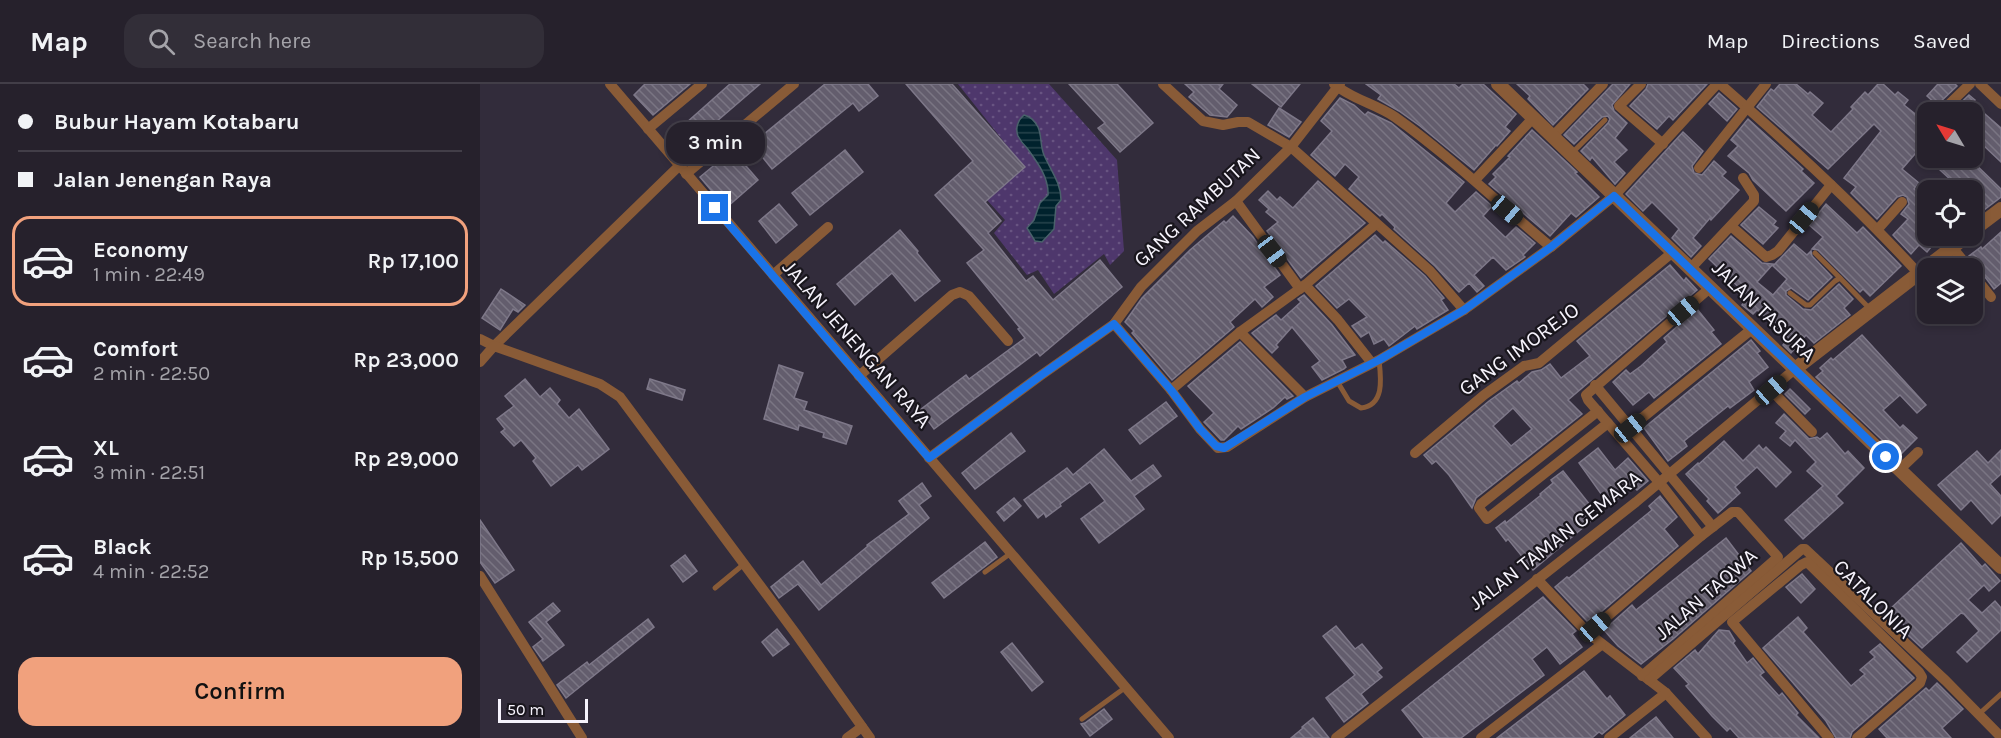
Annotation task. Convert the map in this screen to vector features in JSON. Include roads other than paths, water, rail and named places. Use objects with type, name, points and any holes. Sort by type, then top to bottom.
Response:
[{"type":"street","name":"JALAN JENENGAN RAYA","points":[[610,84],[1169,738]]},
{"type":"street","points":[[648,129],[702,84]]},
{"type":"street","points":[[480,362],[494,346],[683,170],[794,84]]},
{"type":"street","points":[[1163,84],[1203,121],[1223,125],[1248,122],[1291,147],[1430,271],[1464,310]]},
{"type":"street","points":[[1553,136],[1604,84]]},
{"type":"street","points":[[1641,84],[1619,106],[1663,144]]},
{"type":"street","points":[[1114,324],[1171,390],[1200,429],[1216,446],[1227,447],[1305,397],[1375,361],[1464,310],[1551,247],[1614,196],[1719,84],[1832,185],[1878,229],[1917,272]]},
{"type":"street","points":[[1699,168],[1766,84]]},
{"type":"street","points":[[1951,102],[1970,84]]},
{"type":"street","points":[[1337,85],[1394,117],[1475,180],[1551,247]]},
{"type":"street","name":"GANG RAMBUTAN","points":[[929,458],[1114,324],[1141,287],[1197,231],[1236,201],[1291,147],[1337,85]]},
{"type":"street","points":[[1985,85],[2001,104]]},
{"type":"street","name":"JALAN TASURA","points":[[1506,87],[1533,118],[2001,567]]},
{"type":"street","points":[[1475,180],[1533,118]]},
{"type":"street","points":[[1690,269],[1754,201],[1754,195],[1743,178]]},
{"type":"street","points":[[1731,226],[1766,257],[1769,257],[1778,251],[1832,185]]},
{"type":"street","points":[[1236,201],[1303,287],[1338,320],[1375,361]]},
{"type":"street","points":[[1878,229],[1902,202]]},
{"type":"street","points":[[1983,223],[2001,209]]},
{"type":"street","points":[[1171,390],[1240,332],[1303,287],[1376,224]]},
{"type":"street","points":[[773,275],[828,227]]},
{"type":"street","points":[[1938,258],[1953,247],[1961,258]]},
{"type":"street","name":"GANG IMOREJO","points":[[1415,453],[1524,366],[1539,363],[1673,252]]},
{"type":"street","points":[[1795,369],[1917,274]]},
{"type":"street","points":[[1983,287],[1991,297]]},
{"type":"street","points":[[1701,536],[1586,395],[1710,288]]},
{"type":"street","points":[[859,376],[952,296],[960,292],[969,296],[1008,341]]},
{"type":"street","points":[[1619,437],[1752,329]]},
{"type":"street","points":[[1240,332],[1305,397]]},
{"type":"street","points":[[480,339],[600,384],[620,397],[870,738]]},
{"type":"street","name":"JALAN TAMAN CEMARA","points":[[1336,738],[1659,483],[1795,369]]},
{"type":"street","points":[[1588,633],[1713,527],[1595,385]]},
{"type":"street","points":[[1771,390],[1812,432]]},
{"type":"street","points":[[1598,411],[1482,504],[1479,508],[1480,512],[1487,519],[1608,423]]},
{"type":"street","points":[[1559,442],[1569,454]]},
{"type":"street","points":[[1899,470],[1918,452]]},
{"type":"street","points":[[1524,470],[1533,482]]},
{"type":"street","name":"JALAN TAQWA","points":[[1645,678],[1778,556],[1738,512],[1732,512],[1713,527]]},
{"type":"street","points":[[1645,678],[1802,549],[1805,549],[1946,681],[2001,737]]},
{"type":"street","name":"CATALONIA","points":[[1829,738],[1732,622],[1808,562],[1922,677],[1920,683],[1857,738]]},
{"type":"street","points":[[480,576],[582,738]]},
{"type":"street","points":[[1538,579],[1588,633],[1666,693],[1707,738]]},
{"type":"street","points":[[1481,738],[1601,645]]},
{"type":"street","points":[[1609,738],[1666,693]]},
{"type":"street","points":[[847,738],[862,727]]},
{"type":"lane","points":[[1571,154],[1605,120]]},
{"type":"lane","points":[[1815,253],[1871,310]]},
{"type":"lane","points":[[1790,293],[1806,305],[1810,305],[1840,278]]},
{"type":"lane","points":[[1337,381],[1349,401],[1355,406],[1367,408],[1378,396],[1381,379],[1375,361]]},
{"type":"lane","points":[[986,572],[1011,553]]},
{"type":"lane","points":[[715,588],[744,564]]},
{"type":"lane","points":[[1082,719],[1126,687]]},
{"type":"lane","points":[[1977,715],[2001,694]]},
{"type":"water","points":[[1024,115],[1032,119],[1038,127],[1043,152],[1061,194],[1061,200],[1056,206],[1054,229],[1042,242],[1035,241],[1027,228],[1034,220],[1040,203],[1048,195],[1048,188],[1042,170],[1018,136],[1018,124]]}]
